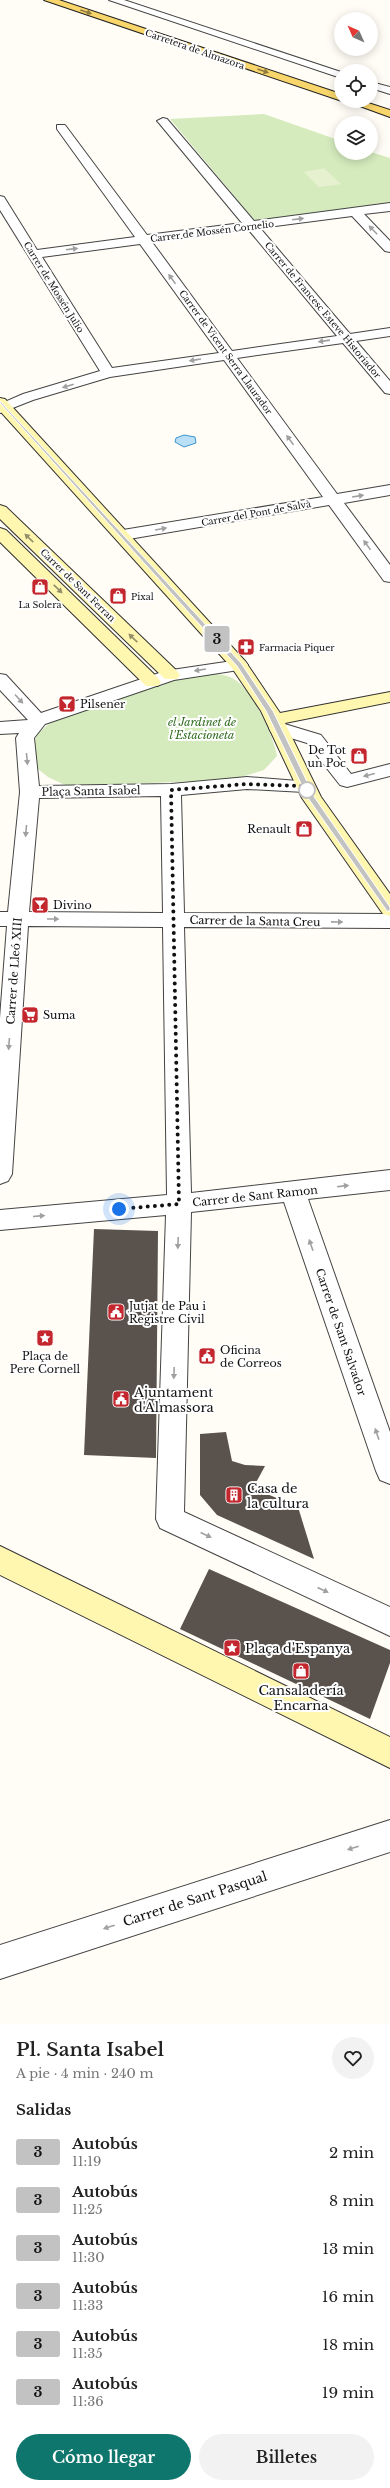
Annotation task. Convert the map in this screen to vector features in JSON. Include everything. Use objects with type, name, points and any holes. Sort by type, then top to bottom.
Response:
[{"type":"main road","name":"Carretera de Almazora","points":[[49,0],[334,96]]},
{"type":"main road","name":"Carretera de Almazora","points":[[78,0],[334,86]]},
{"type":"main road","points":[[378,100],[390,104]]},
{"type":"main road","points":[[372,108],[390,114]]},
{"type":"street","points":[[114,0],[334,73]]},
{"type":"street","points":[[378,88],[390,92]]},
{"type":"street","name":"Carrer de Francesc Esteve Historiador","points":[[163,121],[390,390]]},
{"type":"street","name":"Carrer de Vicent Serra Llaurador","points":[[61,127],[390,577]]},
{"type":"street","name":"Carrer de Mossén Julio","points":[[0,200],[108,373]]},
{"type":"street","name":"Carrer de Mossén Cornelio","points":[[33,254],[390,207]]},
{"type":"street","points":[[355,212],[390,248]]},
{"type":"street","points":[[390,332],[108,373],[28,397],[2,407],[122,535],[239,665],[276,724],[301,778],[390,909]]},
{"type":"street","name":"Carrer del Pont de Salvà","points":[[122,535],[390,490]]},
{"type":"street","name":"Carrer de Sant Ferran","points":[[0,510],[171,675]]},
{"type":"street","name":"Carrer de Sant Ferran","points":[[0,533],[152,682]]},
{"type":"street","points":[[136,667],[155,660]]},
{"type":"street","points":[[0,728],[34,723],[171,675],[239,665]]},
{"type":"street","points":[[0,678],[34,723]]},
{"type":"street","points":[[276,724],[390,697]]},
{"type":"street","points":[[276,724],[390,705]]},
{"type":"street","name":"Plaça Santa Isabel","points":[[34,723],[25,738],[30,792],[171,790],[301,778]]},
{"type":"street","points":[[276,724],[314,739],[347,781],[390,770]]},
{"type":"street","points":[[171,790],[172,920],[179,1204],[170,1519],[390,1622]]},
{"type":"street","name":"Carrer de Lleó XIII","points":[[0,1174],[9,919],[30,792]]},
{"type":"street","name":"Carrer de la Santa Creu","points":[[9,919],[390,921]]},
{"type":"street","name":"Carrer de Sant Ramon","points":[[0,1220],[179,1204],[390,1180]]},
{"type":"street","name":"Carrer de Sant Salvador","points":[[293,1192],[390,1471]]},
{"type":"street","points":[[0,1560],[390,1753]]},
{"type":"street","name":"Carrer de Sant Pasqual","points":[[0,1962],[390,1836]]},
{"type":"green space","points":[[264,114],[334,139],[334,160],[378,160],[378,154],[390,158],[390,204],[255,221],[170,119]]},
{"type":"green space","points":[[325,168],[341,184],[319,187],[304,172]]},
{"type":"green space","name":"el Jardinet de l'Estacioneta","points":[[211,673],[232,678],[247,691],[254,701],[266,725],[277,756],[264,770],[231,780],[67,786],[48,777],[38,769],[33,745],[38,733],[50,723],[178,677]]},
{"type":"water","points":[[184,435],[195,437],[196,443],[184,447],[175,442],[176,438]]},
{"type":"building","name":"Ajuntament d'Almassora","points":[[94,1229],[158,1231],[156,1458],[84,1455]]},
{"type":"building","name":"Casa de la cultura","points":[[226,1432],[232,1461],[245,1465],[265,1466],[253,1488],[298,1507],[314,1559],[217,1515],[200,1495],[200,1434]]},
{"type":"building","points":[[209,1569],[390,1650],[390,1663],[370,1719],[180,1629]]},
{"type":"bus line","name":"3","points":[[0,402],[168,587],[224,646],[239,665],[270,711],[304,786],[388,904],[390,909]]},
{"type":"place","name":"La Solera","points":[[40,587]]},
{"type":"place","name":"Pixal","points":[[118,596]]},
{"type":"place","name":"Farmacia Piquer","points":[[246,647]]},
{"type":"place","name":"Pilsener","points":[[67,704]]},
{"type":"place","name":"De Tot un Poc","points":[[359,756]]},
{"type":"place","name":"Renault","points":[[304,829]]},
{"type":"place","name":"Divino","points":[[40,905]]},
{"type":"place","name":"Suma","points":[[30,1015]]},
{"type":"place","name":"Jutjat de Pau i Registre Civil","points":[[116,1312]]},
{"type":"place","name":"Plaça de Pere Cornell","points":[[45,1338]]},
{"type":"place","name":"Oficina de Correos","points":[[207,1356]]},
{"type":"place","name":"Ajuntament d'Almassora","points":[[121,1399]]},
{"type":"place","name":"Casa de la cultura","points":[[234,1495]]},
{"type":"place","name":"Plaça d'Espanya","points":[[232,1648]]},
{"type":"place","name":"Cansaladería Encarna","points":[[301,1671]]},
{"type":"route","points":[[119,1209],[179,1204],[172,920],[171,790],[247,784],[304,786],[307,790]]}]
